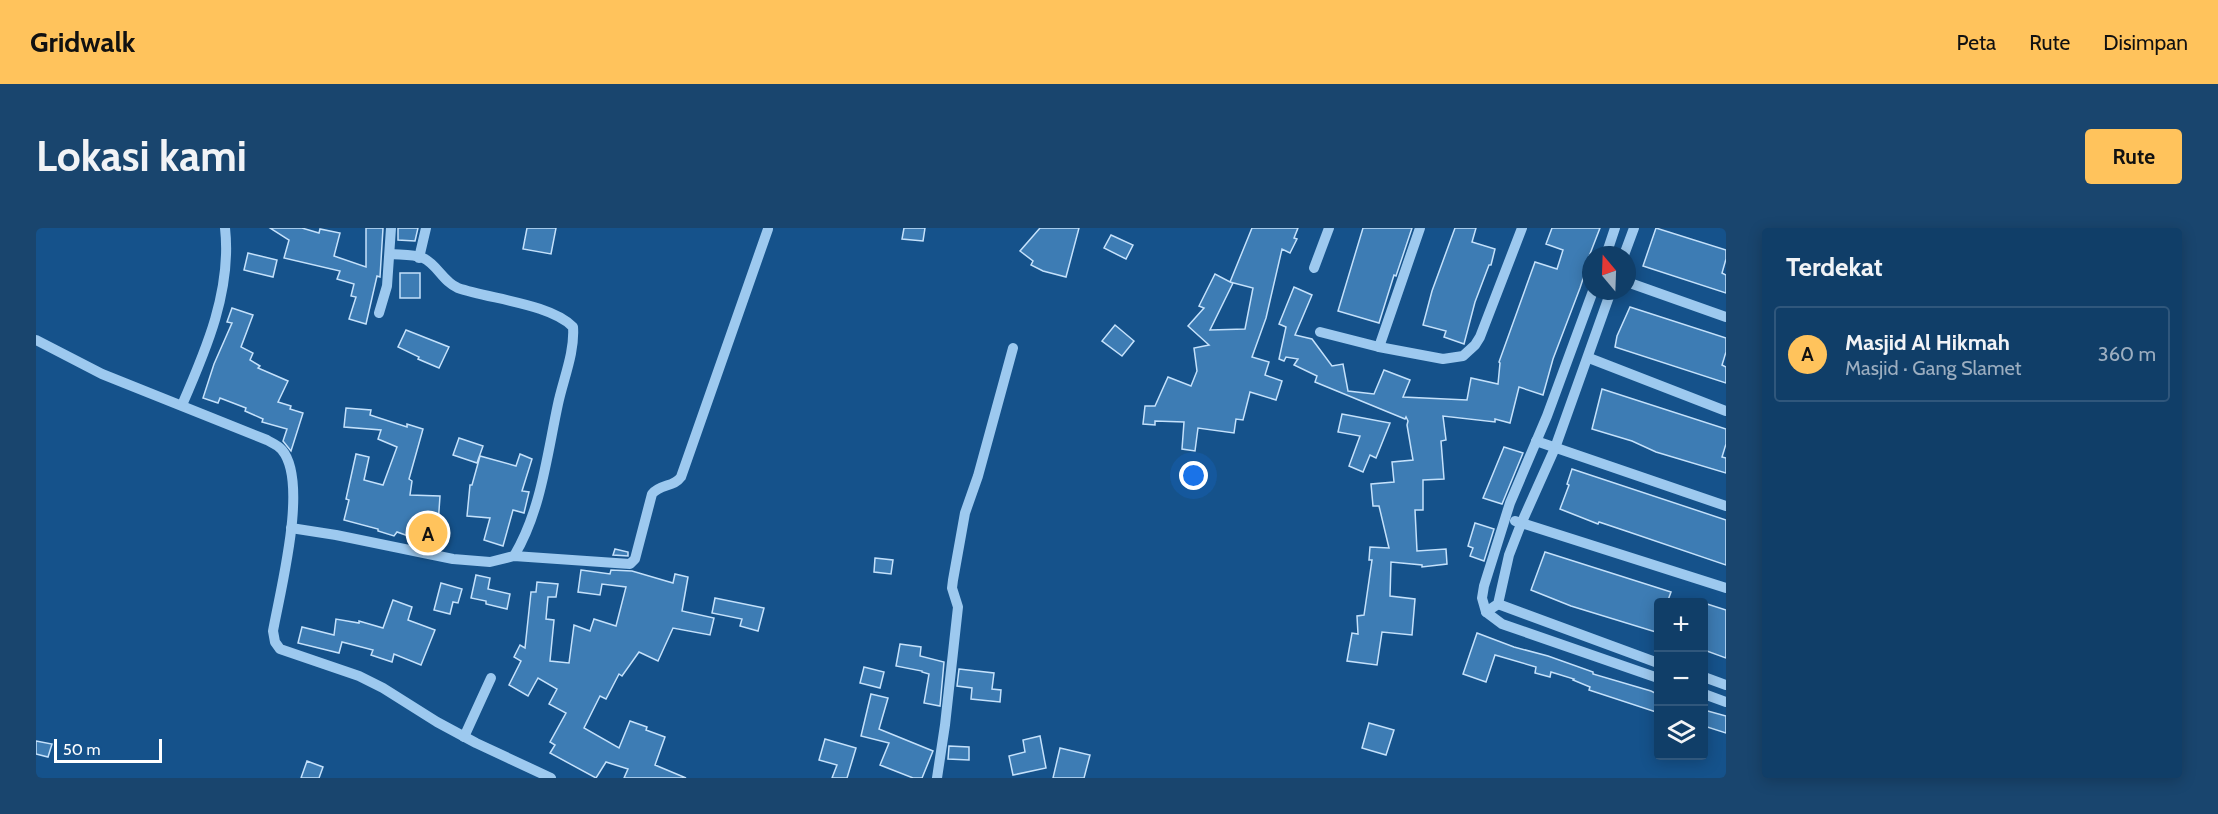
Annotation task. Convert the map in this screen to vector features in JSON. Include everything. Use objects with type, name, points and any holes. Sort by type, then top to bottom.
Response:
[{"type":"street","points":[[182,405],[205,352],[219,308],[227,245],[225,228]]},
{"type":"street","points":[[379,313],[387,286],[391,228]]},
{"type":"street","points":[[419,258],[426,228]]},
{"type":"street","points":[[1314,268],[1329,228]]},
{"type":"street","points":[[1379,347],[1420,228]]},
{"type":"street","points":[[1320,332],[1379,347],[1443,359],[1456,359],[1469,351],[1480,337],[1522,228]]},
{"type":"street","points":[[1608,246],[1615,228]]},
{"type":"street","points":[[1627,246],[1634,228]]},
{"type":"street","points":[[291,528],[453,559],[490,562],[514,556],[628,564],[633,562],[643,534],[652,494],[659,487],[675,483],[681,477],[768,230]]},
{"type":"street","points":[[390,254],[419,258],[426,261],[442,278],[456,287],[538,309],[562,318],[573,327],[570,353],[543,475],[521,543],[514,556]]},
{"type":"street","points":[[1636,285],[1726,317]]},
{"type":"street","points":[[1590,300],[1506,518],[1482,598],[1486,612],[1502,624],[1654,676]]},
{"type":"street","points":[[1486,612],[1498,604],[1509,555],[1556,448],[1608,300]]},
{"type":"street","points":[[36,340],[102,374],[267,440],[281,448],[292,478],[294,495],[291,528],[273,631],[276,646],[367,680],[464,737],[551,778]]},
{"type":"street","points":[[937,778],[958,607],[953,591],[953,580],[965,513],[978,476],[1013,348]]},
{"type":"street","points":[[1589,358],[1726,411]]},
{"type":"street","points":[[1536,441],[1726,506]]},
{"type":"street","points":[[1506,518],[1726,588]]},
{"type":"street","points":[[1498,604],[1654,661]]},
{"type":"street","points":[[464,737],[491,678]]},
{"type":"street","points":[[1708,679],[1726,685]]},
{"type":"street","points":[[1708,695],[1726,702]]},
{"type":"building","points":[[270,228],[302,228],[319,233],[320,229],[340,233],[334,256],[366,267],[366,228],[383,228],[380,277],[377,276],[366,324],[349,319],[356,297],[351,296],[354,284],[337,279],[340,271],[284,258],[289,240]]},
{"type":"building","points":[[398,228],[418,228],[415,241],[398,240]]},
{"type":"building","points":[[527,228],[556,228],[551,254],[523,249]]},
{"type":"building","points":[[904,228],[925,228],[923,241],[902,239]]},
{"type":"building","points":[[1040,228],[1079,228],[1066,277],[1031,265],[1033,261],[1020,251]]},
{"type":"building","points":[[1252,228],[1298,228],[1294,238],[1297,239],[1290,253],[1282,249],[1266,318],[1252,357],[1269,362],[1265,375],[1282,381],[1276,400],[1250,392],[1243,420],[1236,419],[1234,433],[1198,428],[1195,451],[1182,449],[1184,422],[1155,421],[1155,425],[1143,424],[1145,406],[1155,406],[1168,377],[1191,386],[1197,371],[1194,348],[1209,345],[1188,326],[1204,308],[1199,306],[1215,274],[1230,282]],"holes":[[[1230,282],[1253,288],[1245,329],[1210,330],[1233,283]]]},
{"type":"building","points":[[1363,228],[1412,228],[1379,323],[1338,311]]},
{"type":"building","points":[[1455,228],[1476,228],[1472,242],[1495,249],[1491,265],[1489,265],[1475,302],[1464,344],[1444,337],[1446,331],[1423,325],[1432,291]]},
{"type":"building","points":[[1552,228],[1600,228],[1593,246],[1582,246],[1582,282],[1553,359],[1543,395],[1519,387],[1510,423],[1495,419],[1495,422],[1443,416],[1446,440],[1441,441],[1444,479],[1423,480],[1423,510],[1415,510],[1417,551],[1446,549],[1447,564],[1422,567],[1422,565],[1391,562],[1390,596],[1415,599],[1412,635],[1382,632],[1377,665],[1347,661],[1352,633],[1358,634],[1357,616],[1364,615],[1372,560],[1369,560],[1370,547],[1389,548],[1379,506],[1373,506],[1371,484],[1394,482],[1392,462],[1413,460],[1408,421],[1406,417],[1405,419],[1315,382],[1317,376],[1294,365],[1298,359],[1286,357],[1284,361],[1279,359],[1286,327],[1279,324],[1294,287],[1312,295],[1295,335],[1312,339],[1332,366],[1343,364],[1348,391],[1374,394],[1384,370],[1410,380],[1403,397],[1467,400],[1471,378],[1498,384],[1499,362],[1535,262],[1557,269],[1563,250],[1546,244]]},
{"type":"building","points":[[1656,228],[1726,250],[1722,273],[1726,275],[1726,293],[1643,266]]},
{"type":"building","points":[[1111,235],[1133,245],[1126,259],[1104,248]]},
{"type":"building","points":[[248,253],[277,260],[273,277],[244,270]]},
{"type":"building","points":[[400,273],[420,273],[420,298],[400,298]]},
{"type":"building","points":[[1630,307],[1726,338],[1726,352],[1722,365],[1726,367],[1726,383],[1615,347],[1617,336]]},
{"type":"building","points":[[232,308],[253,315],[241,347],[253,353],[250,360],[260,366],[258,368],[288,381],[278,402],[303,413],[291,451],[283,441],[287,429],[262,422],[263,419],[245,411],[246,408],[220,398],[218,403],[203,398],[214,364],[232,323],[227,322]]},
{"type":"building","points":[[1115,325],[1134,341],[1122,356],[1102,341]]},
{"type":"building","points":[[406,330],[449,347],[439,368],[398,347]]},
{"type":"building","points":[[1602,389],[1726,429],[1726,444],[1722,457],[1726,458],[1726,473],[1656,452],[1632,441],[1592,429]]},
{"type":"building","points":[[346,408],[371,410],[370,415],[407,427],[407,424],[423,429],[409,479],[412,481],[410,495],[440,496],[438,525],[441,526],[436,544],[397,532],[394,536],[344,520],[356,454],[369,457],[364,480],[383,485],[397,447],[378,439],[381,430],[344,427]]},
{"type":"building","points":[[1342,414],[1390,423],[1376,458],[1370,455],[1363,472],[1349,466],[1360,436],[1338,432]]},
{"type":"building","points":[[459,438],[483,446],[477,463],[453,455]]},
{"type":"building","points":[[1504,447],[1523,453],[1502,504],[1483,498]]},
{"type":"building","points":[[520,454],[532,459],[522,491],[529,492],[524,513],[513,510],[503,546],[484,540],[490,518],[467,516],[470,485],[472,485],[480,456],[516,466]]},
{"type":"building","points":[[1572,469],[1726,520],[1726,565],[1599,522],[1598,524],[1560,509]]},
{"type":"building","points":[[1475,523],[1494,529],[1484,561],[1470,556],[1473,548],[1468,546]]},
{"type":"building","points":[[615,549],[628,552],[628,556],[613,555]]},
{"type":"building","points":[[1545,552],[1671,592],[1669,598],[1654,598],[1654,631],[1571,606],[1531,590]]},
{"type":"building","points":[[875,558],[893,560],[891,574],[874,572]]},
{"type":"building","points":[[581,570],[610,574],[611,570],[632,571],[673,583],[675,574],[688,577],[682,611],[714,618],[710,635],[673,628],[658,661],[639,652],[622,676],[619,674],[606,699],[600,696],[584,728],[619,748],[630,721],[647,727],[646,730],[665,737],[655,765],[686,778],[624,778],[628,769],[606,762],[596,778],[550,753],[555,745],[550,742],[566,713],[549,704],[557,689],[538,678],[528,696],[509,685],[521,661],[514,657],[520,645],[525,648],[531,592],[536,592],[537,582],[558,584],[556,597],[548,597],[546,619],[554,620],[550,661],[569,663],[574,625],[590,631],[594,619],[616,626],[626,587],[602,584],[600,595],[578,592]]},
{"type":"building","points":[[476,575],[490,578],[488,589],[510,594],[507,609],[471,598]]},
{"type":"building","points":[[441,583],[462,589],[458,603],[453,602],[450,614],[434,610]]},
{"type":"building","points":[[715,598],[764,608],[758,631],[740,626],[742,619],[712,613]]},
{"type":"building","points":[[393,600],[412,607],[408,620],[435,630],[421,665],[394,654],[392,662],[371,655],[373,650],[342,642],[339,653],[298,643],[302,627],[334,635],[336,619],[359,623],[359,621],[383,628]]},
{"type":"building","points":[[1708,604],[1726,610],[1726,658],[1708,651]]},
{"type":"building","points":[[1477,633],[1514,647],[1548,656],[1593,672],[1593,674],[1651,691],[1654,692],[1654,711],[1589,690],[1590,687],[1574,679],[1551,672],[1550,677],[1535,673],[1536,667],[1495,655],[1486,682],[1463,674]]},
{"type":"building","points":[[900,644],[921,647],[920,656],[944,662],[940,706],[924,703],[929,674],[896,666]]},
{"type":"building","points":[[864,667],[884,672],[880,688],[860,683]]},
{"type":"building","points":[[959,669],[994,673],[992,689],[1001,690],[1000,702],[971,699],[972,688],[957,686]]},
{"type":"building","points":[[871,694],[888,698],[879,729],[933,751],[922,778],[913,778],[880,765],[889,743],[861,736]]},
{"type":"building","points":[[1708,711],[1726,716],[1726,733],[1708,727]]},
{"type":"building","points":[[1369,723],[1394,730],[1386,755],[1362,748]]},
{"type":"building","points":[[1040,736],[1046,768],[1013,775],[1009,756],[1025,752],[1023,740]]},
{"type":"building","points":[[825,739],[856,748],[847,778],[832,778],[837,765],[819,760]]},
{"type":"building","points":[[36,741],[52,744],[48,757],[36,754]]},
{"type":"building","points":[[949,746],[969,747],[969,760],[948,759]]},
{"type":"building","points":[[1060,748],[1090,755],[1084,778],[1053,778]]},
{"type":"building","points":[[307,761],[323,767],[319,778],[301,778]]},
{"type":"place","name":"Masjid Al Hikmah","points":[[428,533]]}]
